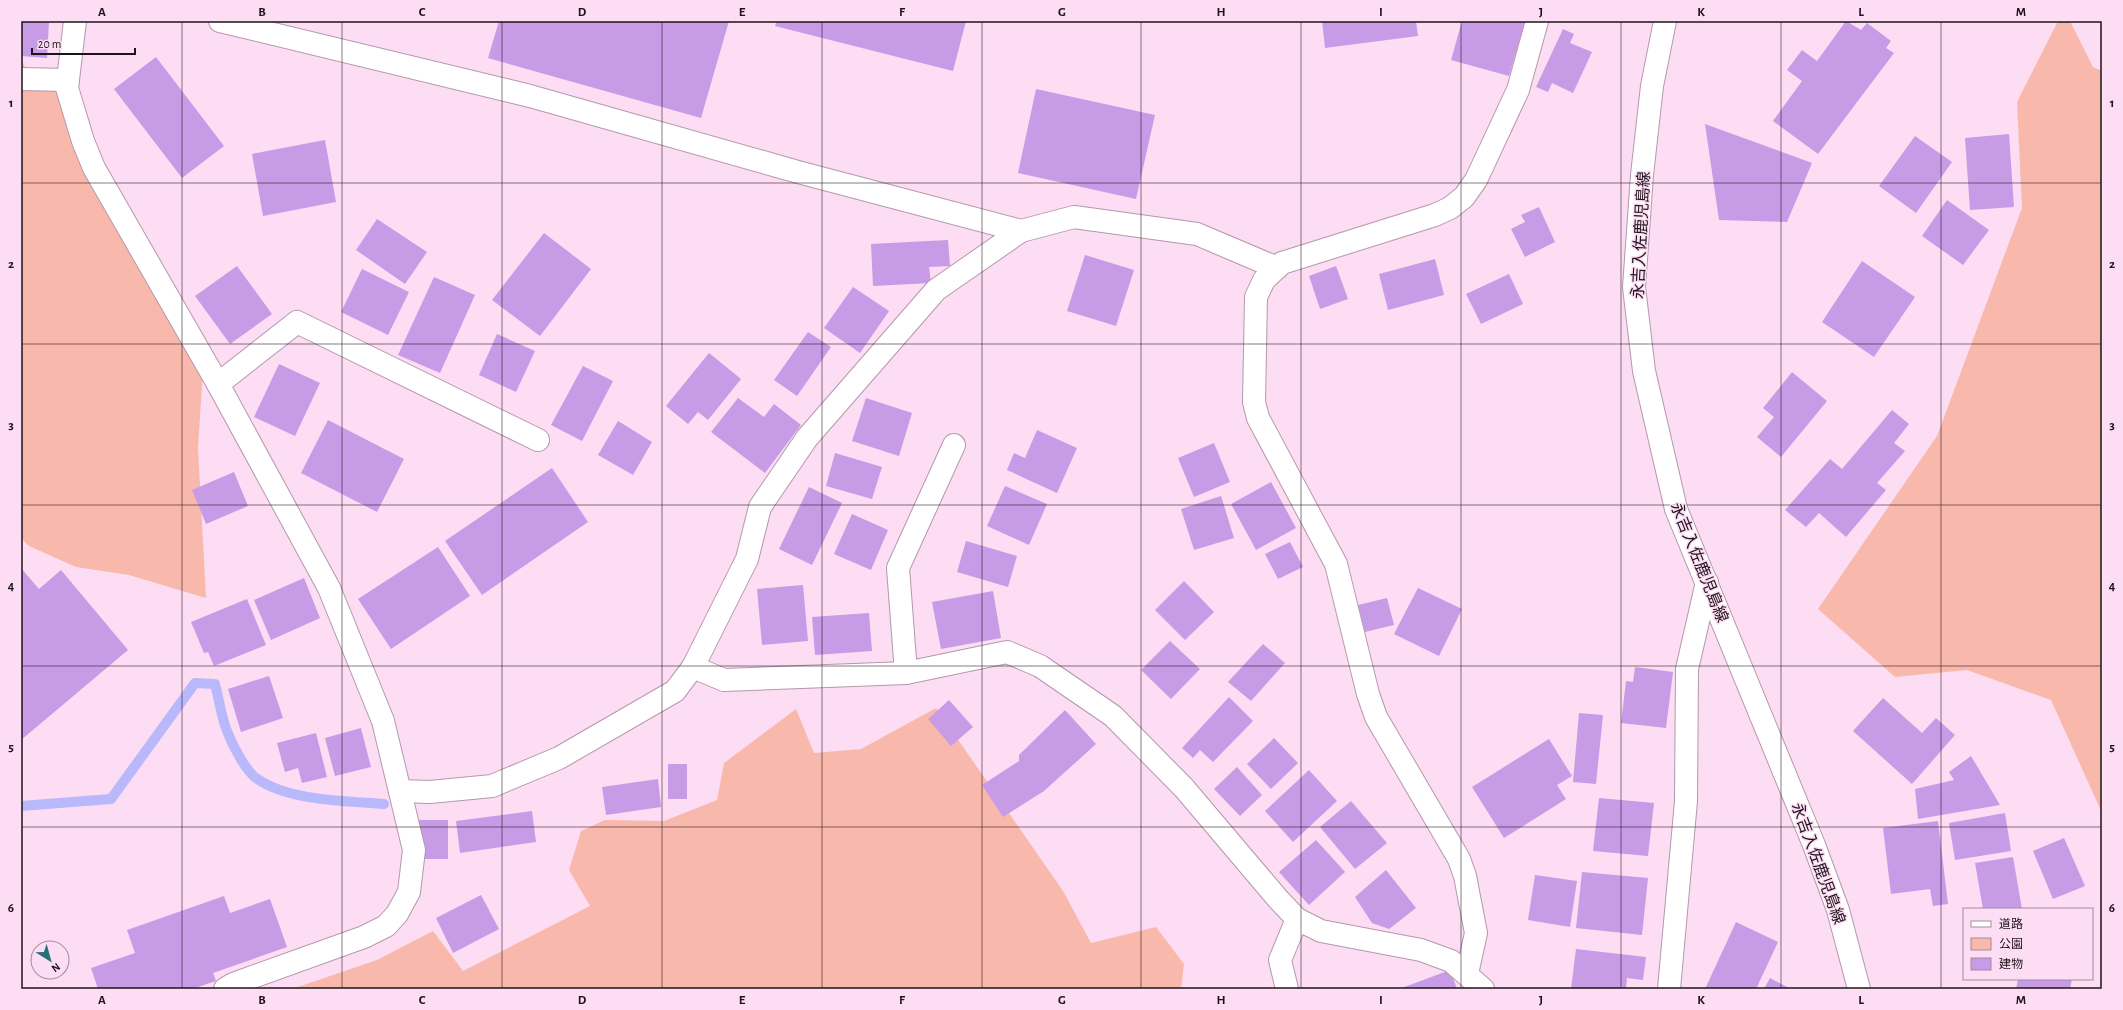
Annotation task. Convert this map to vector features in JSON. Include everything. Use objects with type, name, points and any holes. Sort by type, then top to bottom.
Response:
[{"type":"street","points":[[75,21],[67,88],[83,141],[94,168],[218,384],[329,588],[383,721],[414,850],[409,892],[397,914],[386,926],[364,937],[233,984],[225,989]]},
{"type":"street","points":[[220,21],[530,96],[790,170],[1021,231]]},
{"type":"street","points":[[1467,974],[1476,933],[1465,876],[1459,859],[1376,717],[1368,694],[1336,564],[1258,418],[1254,402],[1256,297],[1264,280],[1282,263],[1435,214],[1450,208],[1464,198],[1476,180],[1518,90],[1537,21]]},
{"type":"street","name":"永吉入佐鹿児島線","points":[[1665,21],[1652,86],[1642,175],[1634,287],[1644,371],[1676,509],[1814,846],[1838,910],[1859,989]]},
{"type":"street","points":[[21,79],[68,80]]},
{"type":"street","points":[[400,791],[430,792],[492,786],[559,758],[675,691],[693,667],[746,559],[760,507],[808,438],[936,290],[1021,231],[1074,217],[1197,234],[1277,268]]},
{"type":"street","points":[[218,384],[297,322],[538,440]]},
{"type":"street","points":[[906,673],[898,568],[954,445]]},
{"type":"street","points":[[1669,989],[1686,801],[1686,669],[1707,582]]},
{"type":"street","points":[[693,667],[724,680],[906,673],[1007,652],[1040,666],[1113,716],[1184,788],[1278,899],[1297,918],[1322,931],[1421,950],[1451,961],[1482,989]]},
{"type":"street","points":[[1287,989],[1280,960],[1297,918]]},
{"type":"green space","points":[[2058,21],[2070,21],[2093,67],[2102,71],[2102,813],[2051,700],[1967,670],[1895,677],[1818,609],[1937,436],[2022,208],[2017,102]]},
{"type":"green space","points":[[21,59],[31,79],[71,96],[203,369],[198,448],[206,598],[129,575],[76,567],[29,546],[21,538]]},
{"type":"green space","points":[[936,708],[1063,891],[1091,943],[1156,927],[1184,964],[1181,989],[292,989],[377,960],[433,931],[463,971],[590,906],[569,870],[581,831],[605,820],[664,821],[717,800],[724,763],[796,709],[814,753],[861,749]]},
{"type":"building","points":[[21,21],[49,21],[47,58],[21,56]]},
{"type":"building","points":[[499,21],[729,21],[701,118],[488,58]]},
{"type":"building","points":[[777,21],[966,21],[953,71],[775,26]]},
{"type":"building","points":[[1322,21],[1416,21],[1418,36],[1325,48]]},
{"type":"building","points":[[1462,21],[1525,21],[1509,76],[1451,60]]},
{"type":"building","points":[[1846,21],[1861,30],[1867,23],[1891,41],[1886,48],[1894,53],[1818,154],[1773,121],[1802,81],[1787,70],[1802,50],[1817,61]]},
{"type":"building","points":[[1563,29],[1574,34],[1570,43],[1592,52],[1573,93],[1552,83],[1548,92],[1536,87]]},
{"type":"building","points":[[156,57],[224,146],[182,178],[114,89]]},
{"type":"building","points":[[1036,89],[1155,115],[1136,199],[1018,173]]},
{"type":"building","points":[[1705,124],[1812,163],[1787,222],[1719,220]]},
{"type":"building","points":[[2009,134],[2014,207],[1970,210],[1965,138]]},
{"type":"building","points":[[1915,136],[1952,162],[1916,213],[1879,186]]},
{"type":"building","points":[[325,140],[336,202],[263,216],[252,154]]},
{"type":"building","points":[[1947,200],[1989,230],[1963,265],[1922,236]]},
{"type":"building","points":[[1539,207],[1555,242],[1525,257],[1511,229],[1525,222],[1521,215]]},
{"type":"building","points":[[377,219],[427,252],[405,284],[356,250]]},
{"type":"building","points":[[544,233],[591,269],[540,336],[492,300]]},
{"type":"building","points":[[948,240],[950,266],[929,267],[931,283],[873,286],[871,244]]},
{"type":"building","points":[[1085,255],[1134,270],[1116,326],[1067,311]]},
{"type":"building","points":[[1435,259],[1444,295],[1388,310],[1379,274]]},
{"type":"building","points":[[1862,261],[1915,297],[1874,357],[1822,322]]},
{"type":"building","points":[[237,266],[272,314],[230,344],[195,296]]},
{"type":"building","points":[[1336,266],[1348,299],[1320,309],[1309,276]]},
{"type":"building","points":[[362,269],[409,292],[388,335],[341,312]]},
{"type":"building","points":[[1509,274],[1523,304],[1481,324],[1466,294]]},
{"type":"building","points":[[434,277],[475,295],[440,373],[398,355]]},
{"type":"building","points":[[853,287],[889,311],[860,353],[824,328]]},
{"type":"building","points":[[808,332],[831,347],[797,396],[774,380]]},
{"type":"building","points":[[497,334],[535,351],[516,392],[479,375]]},
{"type":"building","points":[[709,353],[741,379],[708,420],[698,412],[688,424],[666,406]]},
{"type":"building","points":[[279,364],[320,383],[295,436],[254,417]]},
{"type":"building","points":[[583,366],[613,381],[582,441],[551,425]]},
{"type":"building","points":[[1792,372],[1827,401],[1781,457],[1757,437],[1774,417],[1763,408]]},
{"type":"building","points":[[738,398],[764,417],[774,404],[801,425],[765,473],[711,432]]},
{"type":"building","points":[[866,398],[912,413],[899,456],[852,441]]},
{"type":"building","points":[[1892,410],[1909,424],[1894,443],[1905,451],[1877,483],[1886,490],[1846,537],[1819,513],[1806,527],[1785,510],[1830,459],[1842,469]]},
{"type":"building","points":[[328,420],[404,459],[377,512],[301,473]]},
{"type":"building","points":[[618,421],[652,442],[633,475],[598,455]]},
{"type":"building","points":[[1037,430],[1077,448],[1057,493],[1007,470],[1014,453],[1025,458]]},
{"type":"building","points":[[1214,443],[1230,482],[1194,497],[1178,458]]},
{"type":"building","points":[[835,453],[882,467],[872,499],[826,486]]},
{"type":"building","points":[[552,468],[588,522],[482,595],[445,541]]},
{"type":"building","points":[[234,472],[248,506],[206,524],[192,490]]},
{"type":"building","points":[[1271,482],[1296,528],[1256,550],[1231,504]]},
{"type":"building","points":[[1005,486],[1047,504],[1029,545],[987,526]]},
{"type":"building","points":[[809,487],[842,503],[812,565],[779,549]]},
{"type":"building","points":[[1221,496],[1234,538],[1194,550],[1181,509]]},
{"type":"building","points":[[852,514],[888,530],[871,570],[834,554]]},
{"type":"building","points":[[966,541],[1017,556],[1008,587],[957,572]]},
{"type":"building","points":[[1290,542],[1303,567],[1278,579],[1265,554]]},
{"type":"building","points":[[438,547],[470,596],[391,649],[358,599]]},
{"type":"building","points":[[21,568],[39,589],[61,570],[128,650],[21,740]]},
{"type":"building","points":[[304,578],[320,618],[271,640],[254,600]]},
{"type":"building","points":[[1184,581],[1214,612],[1185,640],[1155,610]]},
{"type":"building","points":[[803,585],[808,641],[762,645],[757,589]]},
{"type":"building","points":[[1418,588],[1462,609],[1439,656],[1394,634]]},
{"type":"building","points":[[993,591],[1001,638],[941,649],[932,602]]},
{"type":"building","points":[[1387,598],[1394,625],[1365,632],[1358,605]]},
{"type":"building","points":[[247,599],[266,645],[214,666],[208,652],[204,653],[191,622]]},
{"type":"building","points":[[869,613],[872,651],[815,655],[812,617]]},
{"type":"building","points":[[1170,641],[1200,669],[1171,699],[1141,670]]},
{"type":"building","points":[[1263,644],[1285,663],[1251,701],[1228,682]]},
{"type":"building","points":[[1635,667],[1673,672],[1666,728],[1621,723],[1626,681],[1633,682]]},
{"type":"building","points":[[269,676],[283,718],[241,732],[228,689]]},
{"type":"building","points":[[1229,697],[1253,721],[1213,762],[1200,750],[1193,758],[1182,748]]},
{"type":"building","points":[[1883,698],[1922,733],[1936,718],[1955,735],[1912,784],[1853,731]]},
{"type":"building","points":[[949,700],[973,727],[951,746],[928,719]]},
{"type":"building","points":[[1065,710],[1096,744],[1044,791],[1003,817],[982,785],[1019,761],[1019,755]]},
{"type":"building","points":[[1579,713],[1603,715],[1596,784],[1573,782]]},
{"type":"building","points":[[361,728],[371,767],[335,776],[325,738]]},
{"type":"building","points":[[316,733],[327,777],[302,783],[298,768],[285,772],[277,743]]},
{"type":"building","points":[[1274,738],[1298,763],[1271,789],[1247,764]]},
{"type":"building","points":[[1549,739],[1572,776],[1557,785],[1566,799],[1504,838],[1472,787]]},
{"type":"building","points":[[1971,756],[2000,805],[1918,819],[1915,789],[1954,780],[1949,772]]},
{"type":"building","points":[[668,764],[687,764],[687,799],[668,799]]},
{"type":"building","points":[[1237,767],[1262,795],[1240,816],[1214,789]]},
{"type":"building","points":[[1309,770],[1337,801],[1293,842],[1265,811]]},
{"type":"building","points":[[658,779],[661,807],[606,815],[602,787]]},
{"type":"building","points":[[1599,798],[1654,803],[1648,856],[1593,851]]},
{"type":"building","points":[[1351,801],[1387,843],[1355,869],[1320,827]]},
{"type":"building","points":[[532,811],[536,842],[460,853],[456,821]]},
{"type":"building","points":[[2005,813],[2011,851],[1955,860],[1949,823]]},
{"type":"building","points":[[418,820],[448,820],[448,859],[417,859]]},
{"type":"building","points":[[1938,821],[1948,904],[1933,906],[1930,889],[1891,894],[1883,828]]},
{"type":"building","points":[[2064,838],[2085,886],[2053,899],[2033,851]]},
{"type":"building","points":[[1316,840],[1345,872],[1309,905],[1279,872]]},
{"type":"building","points":[[2013,857],[2022,908],[1983,908],[1975,863]]},
{"type":"building","points":[[1386,870],[1416,908],[1389,929],[1372,923],[1355,897]]},
{"type":"building","points":[[1582,872],[1648,878],[1642,935],[1576,928]]},
{"type":"building","points":[[1535,875],[1577,881],[1570,927],[1528,920]]},
{"type":"building","points":[[481,895],[499,929],[453,953],[436,918]]},
{"type":"building","points":[[224,896],[230,913],[270,899],[287,947],[213,973],[216,981],[192,989],[98,989],[91,968],[135,953],[127,930]]},
{"type":"building","points":[[1736,922],[1778,942],[1756,989],[1705,989]]},
{"type":"building","points":[[1576,949],[1646,957],[1643,980],[1627,978],[1626,989],[1571,989]]},
{"type":"building","points":[[1450,970],[1457,989],[1399,989]]},
{"type":"building","points":[[1770,978],[1791,989],[1764,989]]},
{"type":"building","points":[[2018,980],[2072,980],[2070,989],[2016,989]]},
{"type":"waterway","points":[[21,806],[111,799],[195,683],[215,684],[223,719],[229,736],[243,763],[256,778],[269,786],[300,796],[335,801],[384,804]]}]
